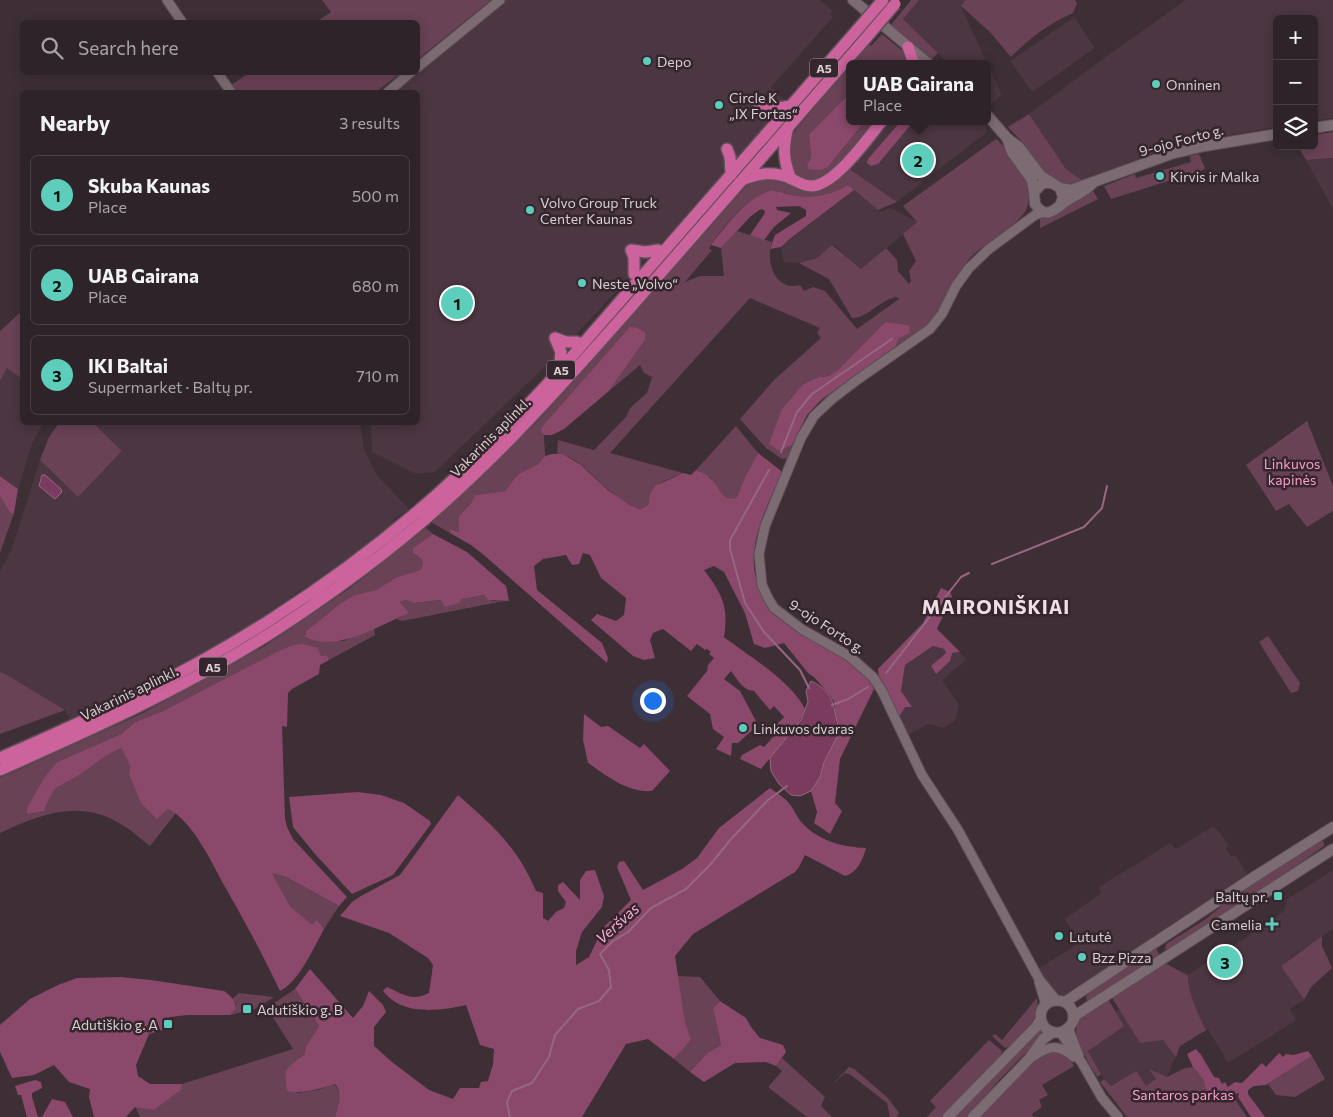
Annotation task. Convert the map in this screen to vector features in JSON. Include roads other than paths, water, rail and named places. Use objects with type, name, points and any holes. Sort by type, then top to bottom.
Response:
[{"type":"highway","name":"Vakarinis aplinkl.","points":[[436,502],[554,378],[680,233],[789,126],[861,34],[884,0]]},
{"type":"highway","name":"Vakarinis aplinkl.","points":[[0,770],[117,718],[239,653],[282,626],[364,568],[404,529],[436,502],[479,471],[586,358],[736,178],[791,106],[861,34],[897,2]]},
{"type":"highway","points":[[908,47],[913,60]]},
{"type":"highway","points":[[758,104],[778,108],[791,106]]},
{"type":"highway","points":[[727,149],[736,178],[764,173],[777,174],[805,185],[817,185],[837,172],[878,125]]},
{"type":"highway","points":[[789,126],[784,156],[786,168],[791,179]]},
{"type":"highway","points":[[504,431],[560,361],[634,274],[658,250],[680,233]]},
{"type":"highway","points":[[634,274],[634,257],[631,250],[646,252],[658,250]]},
{"type":"highway","points":[[560,361],[560,352],[555,338],[566,342],[576,342]]},
{"type":"highway","name":"Vakarinis aplinkl.","points":[[0,758],[188,669],[274,618],[355,560],[404,529]]},
{"type":"main road","points":[[855,1],[924,60]]},
{"type":"main road","points":[[991,120],[1007,138],[1019,147],[1041,176],[1056,185],[1063,197],[1060,206],[1053,211],[1044,212],[1037,207],[1032,180],[1012,152],[1007,138]]},
{"type":"main road","points":[[1318,127],[1333,125]]},
{"type":"main road","name":"9-ojo Forto g.","points":[[1056,185],[1071,190],[1082,184],[1094,182],[1146,162],[1180,152],[1213,144],[1273,135]]},
{"type":"main road","name":"9-ojo Forto g.","points":[[1060,206],[1066,200],[1086,191],[1094,182]]},
{"type":"main road","points":[[1034,196],[1039,185],[1056,185]]},
{"type":"main road","points":[[948,1117],[1036,1027],[1041,1019],[1042,1010],[1046,1005],[1060,1001],[1164,938],[1254,877],[1333,827]]},
{"type":"main road","points":[[973,1117],[1030,1059],[1044,1039],[1064,1028],[1076,1015],[1331,850],[1326,839],[1319,836]]},
{"type":"main road","points":[[1164,938],[1161,943],[1161,950],[1169,955]]},
{"type":"main road","points":[[1060,1001],[1072,1010],[1064,1028]]},
{"type":"main road","points":[[1041,1019],[1044,1026],[1064,1028]]},
{"type":"street","points":[[167,0],[181,20]]},
{"type":"street","points":[[420,65],[500,0]]},
{"type":"street","points":[[218,75],[230,90]]},
{"type":"street","points":[[390,90],[408,75]]},
{"type":"street","name":"9-ojo Forto g.","points":[[1010,233],[1014,226],[1029,213],[1034,196]]},
{"type":"street","name":"9-ojo Forto g.","points":[[1044,212],[1035,215],[1010,233],[969,268],[963,275],[942,314],[930,329],[838,395],[814,416],[801,438],[765,526],[760,544],[759,566],[762,585],[774,608],[803,630],[849,656],[873,677],[922,775],[958,830],[1039,979],[1046,1005]]},
{"type":"street","name":"9-ojo Forto g.","points":[[1039,979],[1060,1001]]},
{"type":"street","points":[[1064,1028],[1102,1098],[1118,1117]]},
{"type":"street","points":[[1030,1059],[1044,1049],[1055,1047],[1066,1051],[1082,1063]]},
{"type":"waterway","points":[[781,452],[797,412],[812,394],[892,339]]},
{"type":"waterway","points":[[769,470],[730,540],[730,549],[745,603],[764,632],[800,670],[809,688]]},
{"type":"waterway","points":[[992,564],[1084,527],[1102,508],[1107,486]]},
{"type":"waterway","points":[[886,673],[961,577],[969,573]]},
{"type":"waterway","points":[[832,705],[848,699],[868,687]]},
{"type":"waterway","name":"Veršvas","points":[[510,1117],[507,1102],[512,1091],[532,1083],[549,1057],[555,1035],[578,1009],[599,1001],[611,987],[609,970],[600,954],[613,941],[628,932],[651,908],[686,889],[768,800],[787,786]]},
{"type":"place","name":"Depo","points":[[647,61]]},
{"type":"place","name":"Onninen","points":[[1156,84]]},
{"type":"place","name":"Circle K „IX Fortas“","points":[[719,105]]},
{"type":"place","name":"UAB Gairana","points":[[918,160]]},
{"type":"place","name":"Kirvis ir Malka","points":[[1160,176]]},
{"type":"place","name":"Volvo Group Truck Center Kaunas","points":[[530,210]]},
{"type":"place","name":"Neste „Volvo“","points":[[582,283]]},
{"type":"place","name":"Skuba Kaunas","points":[[457,303]]},
{"type":"place","name":"Linkuvos dvaras","points":[[743,728]]},
{"type":"place","name":"Baltų pr.","points":[[1278,896]]},
{"type":"place","name":"Camelia","points":[[1272,924]]},
{"type":"place","name":"Lututė","points":[[1059,936]]},
{"type":"place","name":"Bzz Pizza","points":[[1082,957]]},
{"type":"place","name":"IKI Baltai","points":[[1225,962]]},
{"type":"place","name":"Adutiškio g. B","points":[[247,1009]]},
{"type":"place","name":"Adutiškio g. A","points":[[168,1024]]},
{"type":"district","name":"MAIRONIŠKIAI","points":[[996,606]]},
{"type":"park label","name":"Linkuvos kapinės","points":[[1292,472]]},
{"type":"park label","name":"Santaros parkas","points":[[1183,1094]]}]
